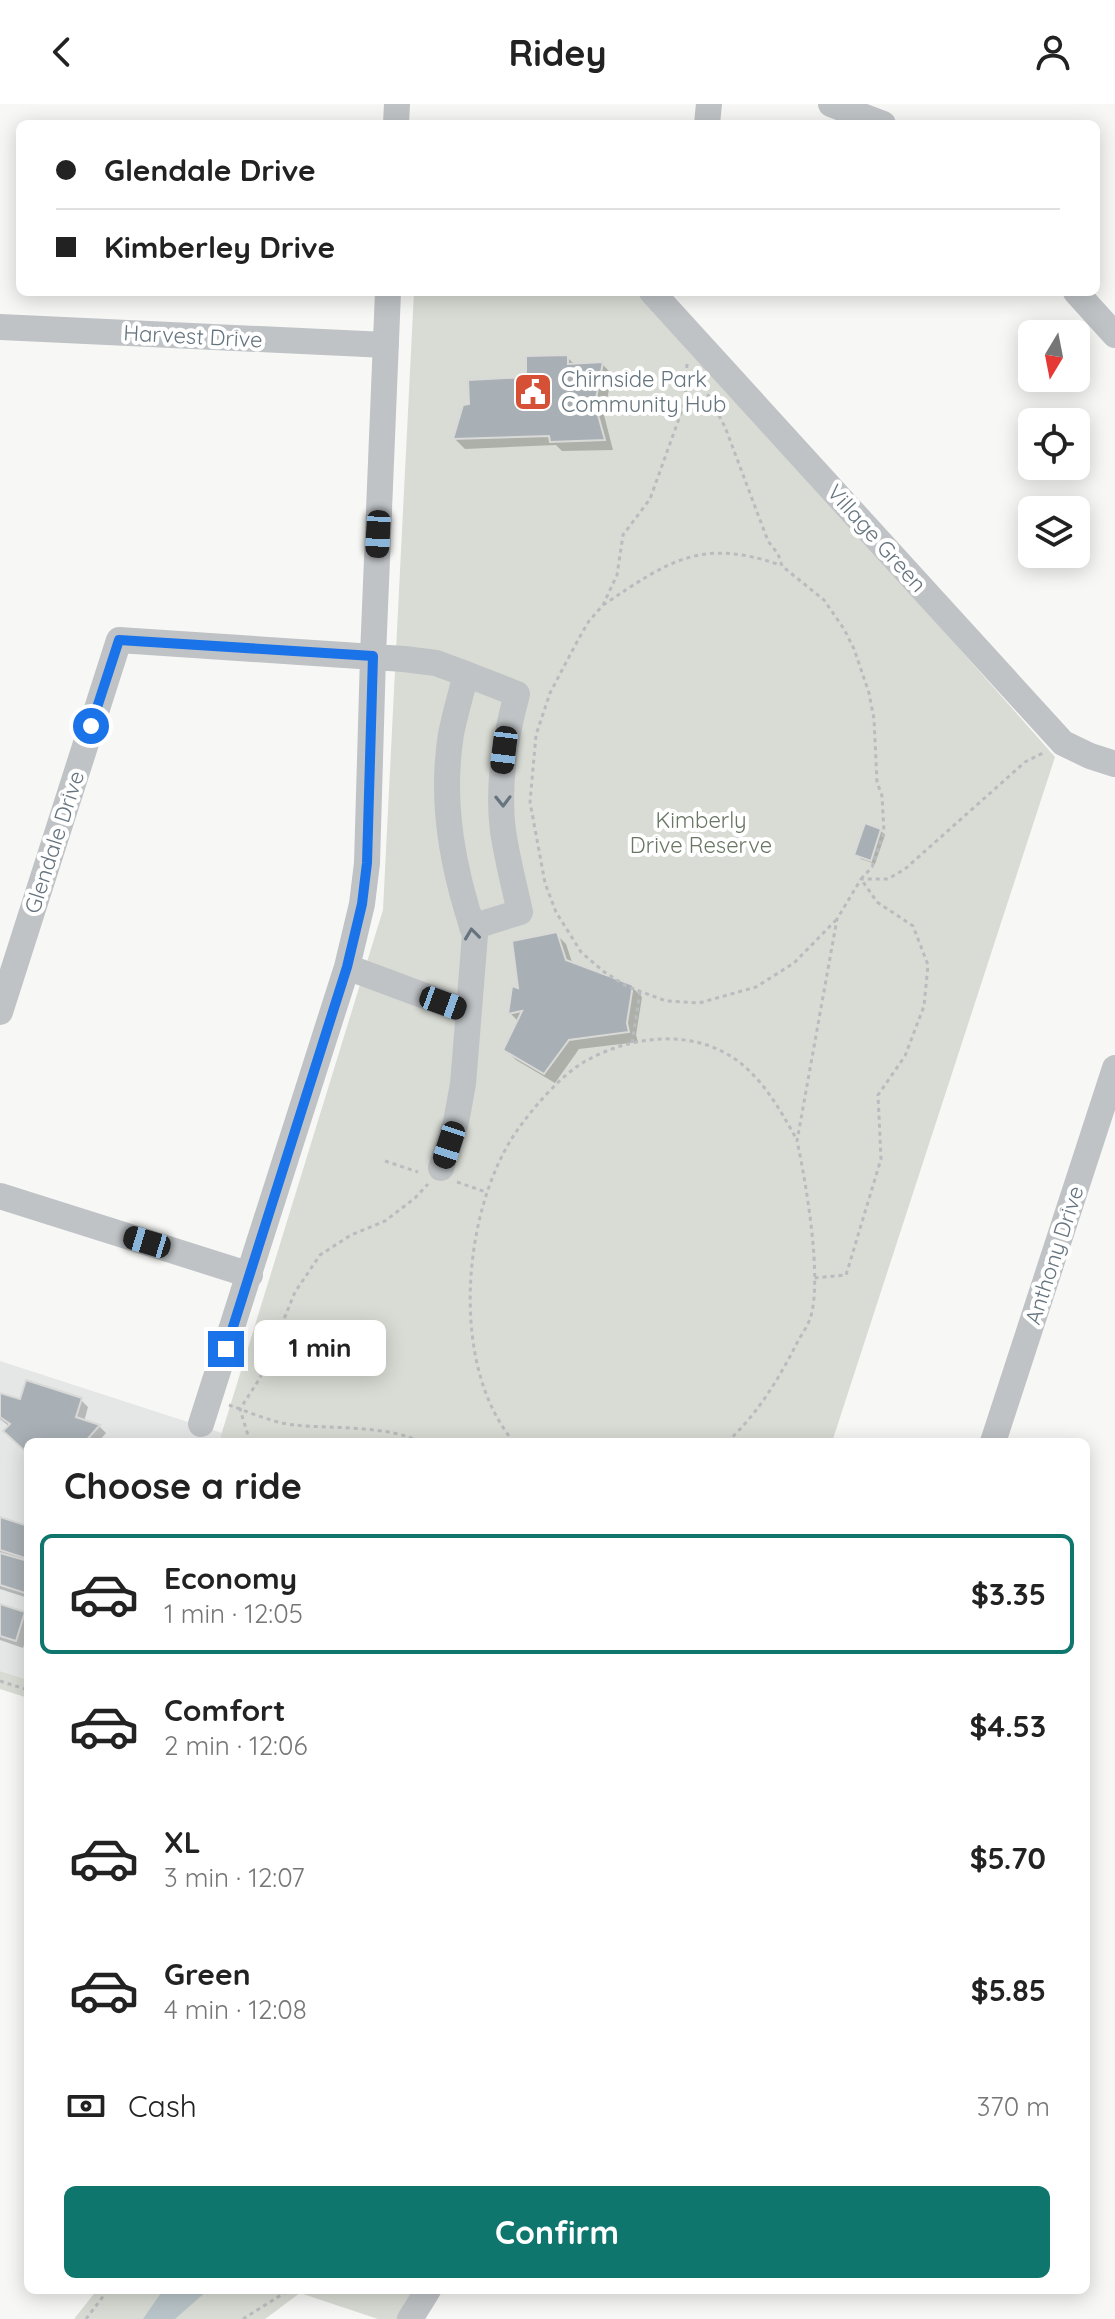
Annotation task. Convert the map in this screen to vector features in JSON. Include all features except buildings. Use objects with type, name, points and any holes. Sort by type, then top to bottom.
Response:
[{"type":"street","points":[[831,104],[873,120]]},
{"type":"street","points":[[201,1424],[347,967],[362,904],[367,863],[388,296]]},
{"type":"street","name":"Village Green","points":[[656,296],[1063,743],[1115,764]]},
{"type":"street","points":[[1080,296],[1115,335]]},
{"type":"street","name":"Harvest Drive","points":[[0,327],[386,345]]},
{"type":"street","name":"Glendale Drive","points":[[0,1012],[119,640],[373,656]]},
{"type":"street","points":[[373,656],[436,663],[517,694],[502,766],[502,802],[503,829],[520,912],[472,927]]},
{"type":"street","points":[[436,1174],[456,1122],[463,1084],[475,935],[459,886],[447,802],[452,734],[466,674]]},
{"type":"street","points":[[347,967],[468,1012]]},
{"type":"street","name":"Anthony Drive","points":[[994,1438],[1115,1068]]},
{"type":"street","points":[[0,1196],[250,1275]]},
{"type":"street","points":[[410,2319],[426,2294]]},
{"type":"path","points":[[603,605],[617,575],[623,535],[650,499],[685,402],[687,360],[693,369]]},
{"type":"path","points":[[699,378],[725,427],[768,541],[782,566]]},
{"type":"path","points":[[731,552],[756,556],[782,566],[824,600],[854,649],[874,719],[877,782],[882,796],[884,832],[872,867],[861,879],[837,919],[794,963],[756,987],[699,1003],[666,1001],[626,986],[603,971],[581,952],[556,912],[545,883],[530,802],[536,735],[550,693],[589,621],[603,605],[639,580],[680,559],[705,553],[731,552]]},
{"type":"path","points":[[861,879],[888,879],[905,869],[1025,762],[1063,743]]},
{"type":"path","points":[[814,1278],[846,1275],[881,1159],[878,1095],[905,1056],[924,1006],[928,965],[913,926],[877,902],[861,879]]},
{"type":"path","points":[[797,1141],[837,919]]},
{"type":"path","points":[[632,1043],[640,991]]},
{"type":"path","points":[[511,1438],[489,1405],[470,1327],[471,1282],[486,1192],[514,1135],[548,1092],[583,1063],[632,1043],[665,1038],[715,1048],[742,1064],[772,1098],[797,1141],[805,1177],[814,1278],[810,1318],[787,1364],[758,1407],[731,1438]]},
{"type":"path","points":[[385,1161],[436,1174],[486,1192]]},
{"type":"path","points":[[249,1438],[240,1409],[260,1378],[295,1292],[320,1255],[343,1240],[385,1221],[415,1198],[436,1174]]},
{"type":"path","points":[[210,1398],[291,1425],[351,1428],[413,1438]]},
{"type":"path","points":[[0,1681],[24,1689]]},
{"type":"path","points":[[86,2319],[105,2294]]},
{"type":"path","points":[[243,2319],[283,2294]]},
{"type":"shaded area","points":[[0,1361],[222,1433],[220,1438],[24,1438],[24,1679],[0,1671]]},
{"type":"shaded area","points":[[160,2294],[203,2294],[175,2319],[143,2319]]},
{"type":"green space","name":"Kimberly Drive Reserve","points":[[414,296],[645,296],[1055,757],[833,1438],[220,1438],[383,910]]},
{"type":"green space","points":[[0,1671],[24,1679],[24,1697],[0,1689]]},
{"type":"green space","points":[[94,2294],[299,2294],[265,2319],[74,2319]]},
{"type":"green space","points":[[303,2294],[416,2294],[402,2319],[378,2319]]},
{"type":"place","name":"Chirnside Park Community Hub","points":[[533,392]]},
{"type":"route","points":[[91,726],[119,640],[373,656],[367,863],[362,904],[347,967],[226,1349]]}]
